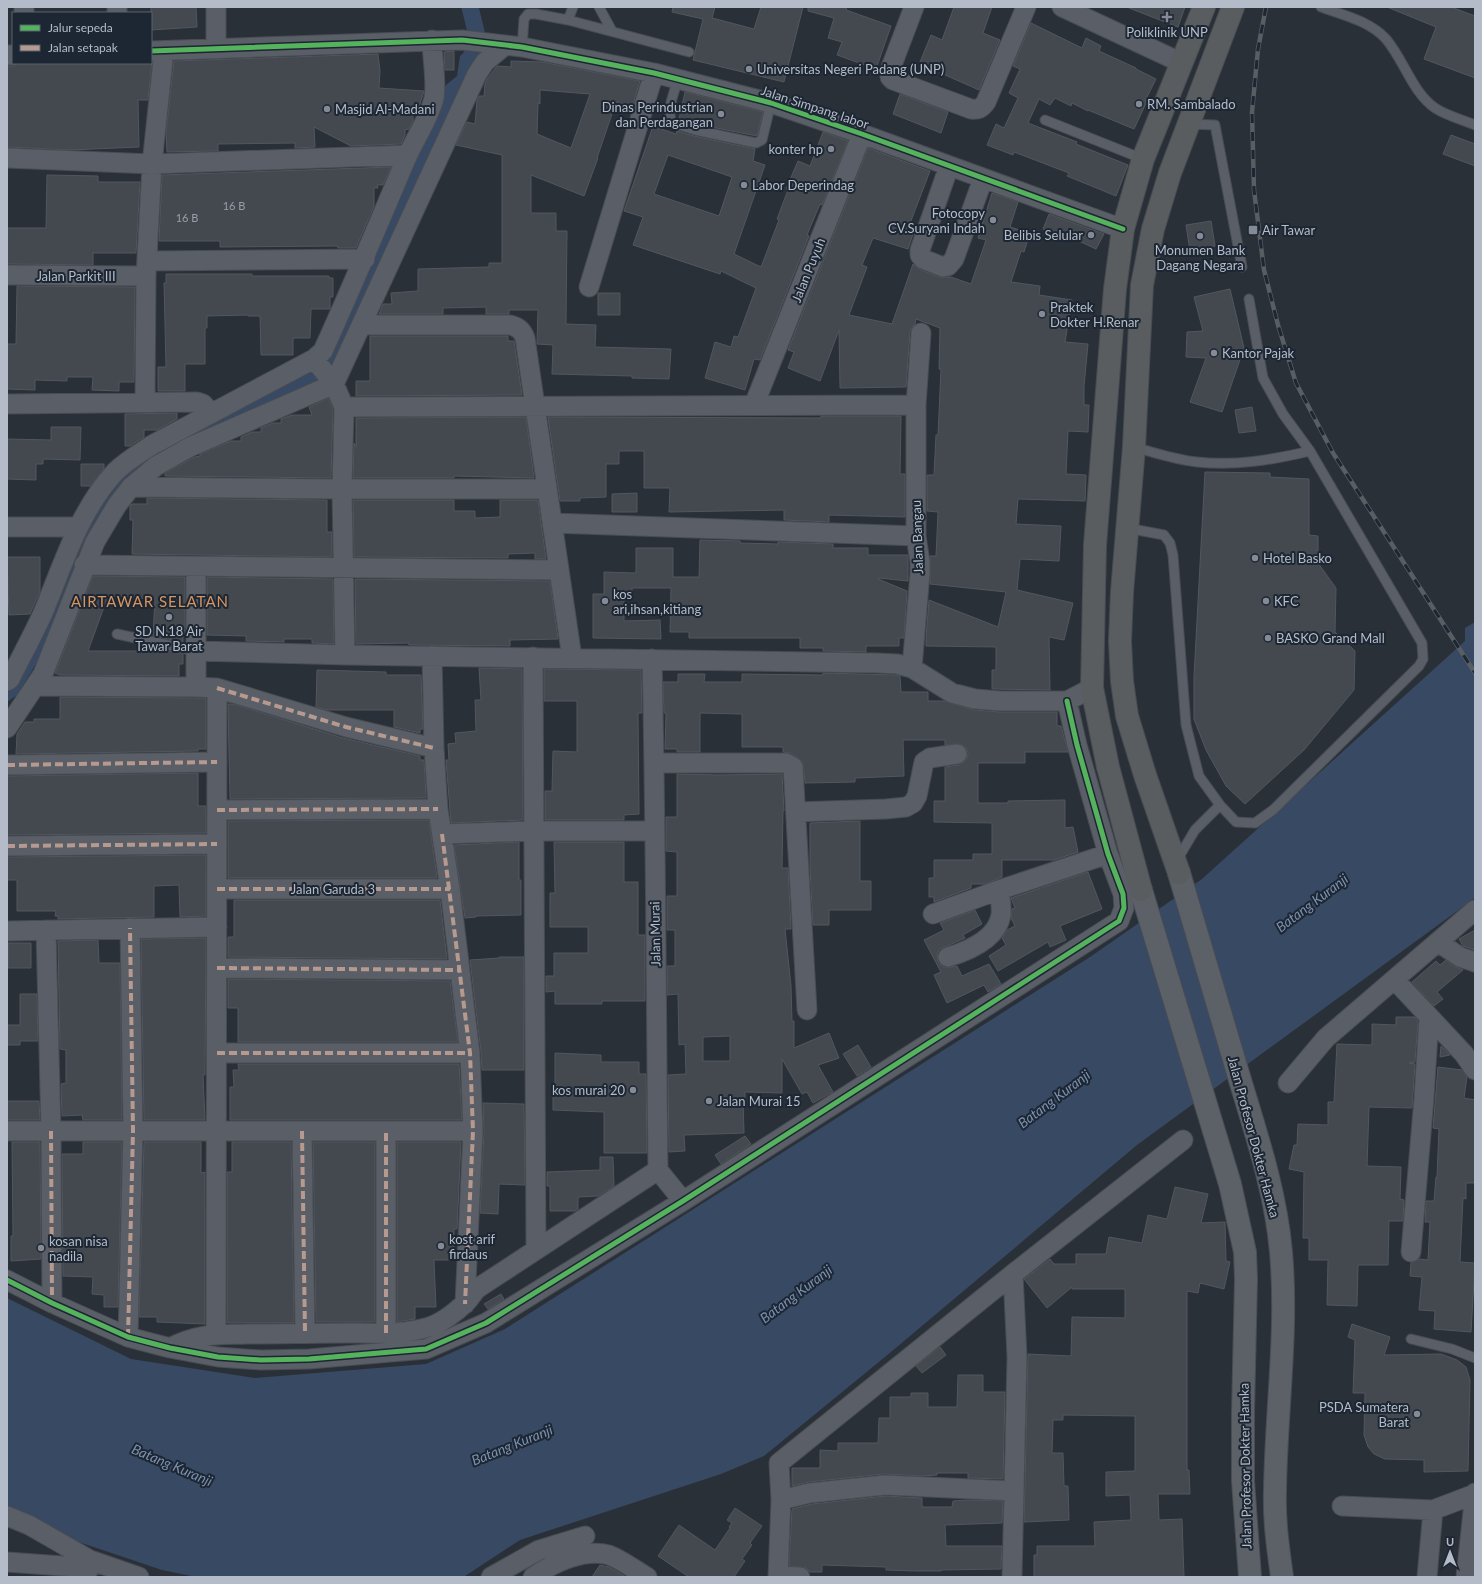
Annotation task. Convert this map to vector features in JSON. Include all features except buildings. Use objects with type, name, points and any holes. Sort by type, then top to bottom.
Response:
[{"type":"highway","points":[[1141,890],[1108,767],[1092,688],[1095,545],[1115,288],[1123,228],[1143,159],[1204,7]]},
{"type":"highway","points":[[1177,868],[1145,775],[1127,716],[1122,681],[1120,641],[1122,592],[1134,447],[1142,286],[1153,229],[1170,173],[1233,7]]},
{"type":"main road","name":"Jalan Profesor Dokter Hamka","points":[[1177,868],[1249,1111],[1270,1187],[1276,1216],[1281,1252],[1283,1304],[1282,1361],[1275,1491],[1276,1530],[1282,1577]]},
{"type":"main road","name":"Jalan Profesor Dokter Hamka","points":[[1141,890],[1230,1184],[1244,1252],[1246,1279],[1243,1481],[1250,1577]]},
{"type":"street","points":[[216,7],[216,48]]},
{"type":"street","points":[[914,7],[890,70],[890,77],[893,80],[977,110],[980,109],[986,102],[1026,7]]},
{"type":"street","points":[[1066,8],[1182,63]]},
{"type":"street","points":[[7,728],[22,704],[28,668],[42,615],[78,527],[98,495],[116,472],[135,456],[152,445],[315,360],[323,351],[365,259],[408,155],[431,107],[434,97],[432,40]]},
{"type":"street","name":"Jalan Simpang labor","points":[[158,51],[432,40],[462,40],[505,45],[654,73],[771,103],[862,134],[983,179],[1123,228]]},
{"type":"street","points":[[7,681],[28,668],[84,566],[104,525],[131,487],[156,466],[190,447],[332,381],[362,326],[477,74],[485,62],[505,45]]},
{"type":"street","points":[[145,402],[146,268],[158,51]]},
{"type":"street","points":[[589,287],[654,73]]},
{"type":"street","name":"Jalan Puyuh","points":[[754,406],[862,134]]},
{"type":"street","points":[[7,158],[152,164],[408,155]]},
{"type":"street","points":[[949,166],[920,250],[920,254],[923,259],[943,267],[948,266],[954,259],[983,179]]},
{"type":"street","name":"Jalan Parkit III","points":[[7,276],[146,268],[365,259]]},
{"type":"street","points":[[362,326],[510,325],[523,331],[572,658]]},
{"type":"street","name":"Jalan Bangau","points":[[912,668],[920,573],[916,536],[916,405],[921,333]]},
{"type":"street","points":[[315,360],[332,381],[344,407],[342,489],[345,655]]},
{"type":"street","points":[[7,404],[198,402],[203,404],[211,413]]},
{"type":"street","points":[[344,407],[916,405]]},
{"type":"street","points":[[131,487],[547,489]]},
{"type":"street","points":[[552,523],[916,536]]},
{"type":"street","points":[[7,527],[78,527]]},
{"type":"street","points":[[84,566],[559,570]]},
{"type":"street","points":[[196,567],[196,687]]},
{"type":"street","points":[[196,651],[345,655],[897,664],[912,668],[952,693],[975,699],[1000,701],[1067,701],[1092,688]]},
{"type":"street","points":[[432,656],[434,748],[438,809],[450,889],[470,1053],[473,1131],[465,1304]]},
{"type":"street","points":[[533,657],[536,1250]]},
{"type":"street","name":"Jalan Murai","points":[[652,659],[655,763],[654,832],[658,1170]]},
{"type":"street","points":[[28,668],[196,687],[217,688],[346,727],[434,748]]},
{"type":"street","points":[[216,1335],[217,688]]},
{"type":"street","points":[[7,1280],[52,1303],[128,1337],[170,1348],[218,1357],[261,1360],[309,1359],[426,1349],[486,1323],[683,1200],[1119,921],[1124,908],[1124,894],[1108,854],[1077,745],[1067,701]]},
{"type":"street","points":[[7,718],[22,704]]},
{"type":"street","points":[[796,812],[906,807],[913,803],[917,796],[924,762],[930,758],[958,754]]},
{"type":"street","points":[[7,765],[217,762]]},
{"type":"street","points":[[655,763],[786,763],[793,767],[807,1010]]},
{"type":"street","points":[[217,810],[438,809]]},
{"type":"street","points":[[442,834],[534,831],[654,832]]},
{"type":"street","points":[[7,846],[217,844]]},
{"type":"street","points":[[934,914],[999,890],[1108,854]]},
{"type":"street","name":"Jalan Garuda 3","points":[[217,889],[450,889]]},
{"type":"street","points":[[948,957],[966,951],[984,940],[995,929],[1001,915],[999,890]]},
{"type":"street","points":[[1288,1083],[1326,1038],[1475,910]]},
{"type":"street","points":[[7,931],[217,927]]},
{"type":"street","points":[[128,1337],[133,1132],[130,928]]},
{"type":"street","points":[[46,930],[51,1132],[52,1303]]},
{"type":"street","points":[[1438,942],[1460,957],[1475,962]]},
{"type":"street","points":[[217,968],[460,970]]},
{"type":"street","points":[[1395,980],[1464,1054],[1475,1070]]},
{"type":"street","points":[[1411,1252],[1424,1098],[1429,1017]]},
{"type":"street","points":[[217,1053],[470,1053]]},
{"type":"street","points":[[302,1131],[305,1333]]},
{"type":"street","points":[[386,1131],[386,1333]]},
{"type":"street","points":[[7,1132],[473,1131]]},
{"type":"street","points":[[800,1577],[778,1577],[781,1500],[779,1463],[1013,1274],[1183,1140]]},
{"type":"street","points":[[170,1348],[196,1337],[216,1335],[386,1333],[412,1331],[429,1327],[443,1321],[465,1304],[472,1293],[478,1288],[658,1170],[683,1200]]},
{"type":"street","points":[[1012,1577],[1017,1357],[1013,1274]]},
{"type":"street","points":[[781,1500],[810,1492],[885,1485],[1014,1491]]},
{"type":"street","points":[[1342,1506],[1433,1510],[1475,1494],[1466,1577]]},
{"type":"street","points":[[1427,1577],[1433,1510]]},
{"type":"street","points":[[7,1516],[29,1525],[90,1568]]},
{"type":"street","points":[[491,1577],[539,1550],[586,1536]]},
{"type":"street","points":[[533,1577],[559,1562],[593,1553],[616,1558],[647,1577]]},
{"type":"street","points":[[7,1562],[90,1568],[139,1577]]},
{"type":"lane","points":[[568,20],[573,7]]},
{"type":"lane","points":[[599,7],[612,31]]},
{"type":"lane","points":[[1321,7],[1368,25],[1386,39],[1421,94],[1436,109],[1475,125]]},
{"type":"lane","points":[[505,45],[528,14],[536,14],[568,20],[689,52]]},
{"type":"lane","points":[[678,80],[669,112],[670,118],[672,123],[695,130],[756,143],[759,142],[762,140],[771,103]]},
{"type":"lane","points":[[1045,120],[1143,159]]},
{"type":"lane","points":[[1189,124],[1215,125],[1242,267]]},
{"type":"lane","points":[[1127,528],[1164,534],[1170,543],[1173,555],[1186,725],[1199,776],[1220,805],[1236,822],[1255,823],[1273,810],[1419,666],[1423,659],[1422,643],[1310,451],[1283,414],[1263,378],[1249,299]]},
{"type":"lane","points":[[1134,447],[1167,457],[1196,462],[1235,464],[1272,460],[1310,451]]},
{"type":"lane","points":[[117,634],[196,651]]},
{"type":"lane","points":[[1177,868],[1195,830],[1220,805]]},
{"type":"lane","points":[[1411,1339],[1452,1349],[1475,1358]]},
{"type":"water","points":[[478,40],[484,40],[364,313],[332,376],[144,471],[41,656],[17,695],[7,702],[7,683],[85,522],[132,462],[320,362],[446,85],[457,76],[460,56]]},
{"type":"water","name":"Batang Kuranji","points":[[1475,622],[1475,898],[1137,1145],[891,1352],[764,1456],[721,1474],[520,1540],[465,1576],[196,1577],[162,1570],[31,1526],[7,1515],[7,1298],[131,1359],[255,1378],[426,1364],[505,1329],[1090,957],[1202,879],[1465,641],[1465,628]]},
{"type":"waterway","points":[[470,7],[478,40],[472,53]]},
{"type":"railway","points":[[1266,7],[1258,49],[1252,112],[1254,190],[1264,270],[1278,325],[1296,383],[1333,453],[1475,673]]},
{"type":"marked path","points":[[217,688],[346,727],[434,748]]},
{"type":"marked path","points":[[7,765],[217,762]]},
{"type":"marked path","points":[[217,810],[438,809]]},
{"type":"marked path","points":[[442,834],[470,1053],[473,1131],[465,1304]]},
{"type":"marked path","points":[[7,846],[217,844]]},
{"type":"marked path","points":[[217,889],[450,889]]},
{"type":"marked path","points":[[128,1337],[133,1131],[130,928]]},
{"type":"marked path","points":[[217,968],[460,970]]},
{"type":"marked path","points":[[217,1053],[470,1053]]},
{"type":"marked path","points":[[51,1131],[52,1303]]},
{"type":"marked path","points":[[302,1131],[305,1333]]},
{"type":"marked path","points":[[386,1131],[386,1333]]},
{"type":"cycle path","points":[[152,51],[462,40],[522,47],[654,73],[771,103],[862,134],[1123,229]]},
{"type":"cycle path","points":[[7,1280],[52,1303],[128,1337],[170,1348],[218,1357],[261,1360],[309,1359],[426,1349],[486,1323],[683,1201],[1119,921],[1124,908],[1123,894],[1108,854],[1077,745],[1067,701]]},
{"type":"place","name":"Poliklinik UNP","points":[[1167,17]]},
{"type":"place","name":"Universitas Negeri Padang (UNP)","points":[[749,69]]},
{"type":"place","name":"RM. Sambalado","points":[[1139,104]]},
{"type":"place","name":"Masjid Al-Madani","points":[[327,109]]},
{"type":"place","name":"Dinas Perindustrian dan Perdagangan","points":[[721,114]]},
{"type":"place","name":"konter hp","points":[[831,149]]},
{"type":"place","name":"Labor Deperindag","points":[[744,185]]},
{"type":"place","name":"Fotocopy CV.Suryani Indah","points":[[993,220]]},
{"type":"place","name":"Air Tawar","points":[[1253,230]]},
{"type":"place","name":"Belibis Selular","points":[[1091,235]]},
{"type":"place","name":"Monumen Bank Dagang Negara","points":[[1200,236]]},
{"type":"place","name":"Praktek Dokter H.Renar","points":[[1042,314]]},
{"type":"place","name":"Kantor Pajak","points":[[1214,353]]},
{"type":"place","name":"Hotel Basko","points":[[1255,558]]},
{"type":"place","name":"kos ari,ihsan,kitiang","points":[[605,601]]},
{"type":"place","name":"KFC","points":[[1266,601]]},
{"type":"place","name":"SD N.18 Air Tawar Barat","points":[[169,617]]},
{"type":"place","name":"BASKO Grand Mall","points":[[1268,638]]},
{"type":"place","name":"kos murai 20","points":[[633,1090]]},
{"type":"place","name":"Jalan Murai 15","points":[[709,1101]]},
{"type":"place","name":"kost arif firdaus","points":[[441,1246]]},
{"type":"place","name":"kosan nisa nadila","points":[[41,1248]]},
{"type":"place","name":"PSDA Sumatera Barat","points":[[1417,1414]]},
{"type":"district","name":"AIRTAWAR SELATAN","points":[[150,602]]}]
